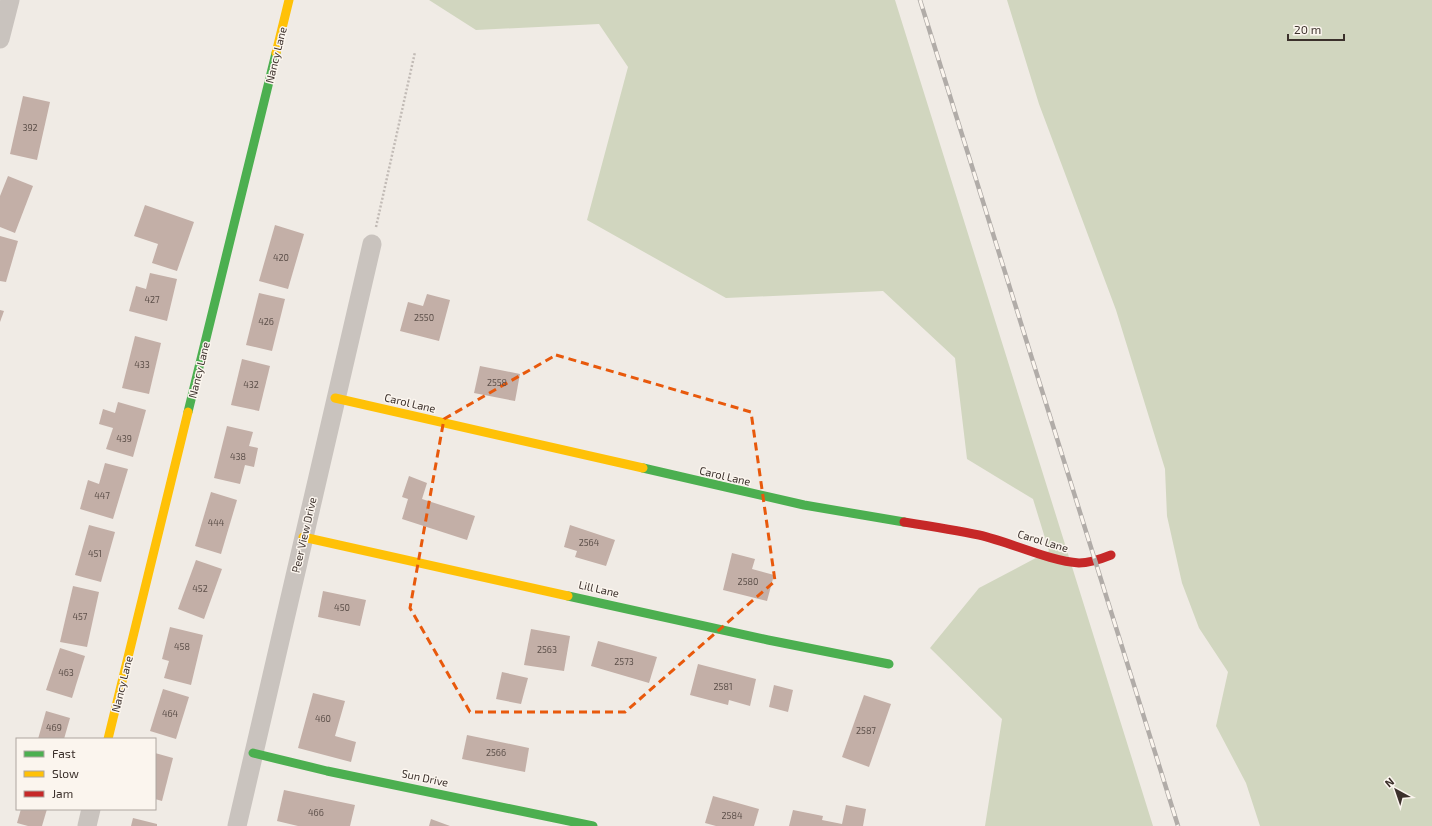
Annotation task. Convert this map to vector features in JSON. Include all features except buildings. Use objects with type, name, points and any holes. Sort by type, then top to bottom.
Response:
[{"type":"street","points":[[0,39],[10,0]]},
{"type":"street","name":"Nancy Lane","points":[[108,738],[289,0]]},
{"type":"street","name":"Peer View Drive","points":[[237,826],[335,398],[372,244]]},
{"type":"street","name":"Carol Lane","points":[[335,398],[804,505],[978,535],[1013,544],[1063,561],[1080,563],[1095,561],[1111,555]]},
{"type":"street","name":"Lill Lane","points":[[303,537],[768,640],[889,664]]},
{"type":"street","name":"Sun Drive","points":[[254,752],[327,771],[593,826]]},
{"type":"street","points":[[87,826],[91,810]]},
{"type":"path","points":[[372,244],[415,52]]},
{"type":"highlighted area","points":[[556,355],[751,412],[775,581],[625,712],[470,712],[410,608],[444,419]]},
{"type":"green space","points":[[429,0],[895,0],[1153,826],[985,826],[1002,719],[930,648],[979,588],[1049,551],[1033,499],[967,459],[955,358],[883,291],[726,298],[587,220],[628,67],[599,24],[476,30]]},
{"type":"green space","points":[[1007,0],[1432,0],[1432,826],[1260,826],[1246,783],[1216,726],[1228,672],[1199,628],[1182,583],[1167,516],[1165,469],[1116,310],[1039,104]]},
{"type":"railway","points":[[920,0],[1178,826]]},
{"type":"traffic: fast","points":[[188,412],[276,53]]},
{"type":"traffic: fast","points":[[643,468],[804,505],[904,522]]},
{"type":"traffic: fast","points":[[568,596],[768,640],[889,664]]},
{"type":"traffic: fast","points":[[253,753],[327,771],[593,826]]},
{"type":"traffic: slow","points":[[276,53],[289,0]]},
{"type":"traffic: slow","points":[[335,398],[643,468]]},
{"type":"traffic: slow","points":[[108,738],[188,412]]},
{"type":"traffic: slow","points":[[303,537],[568,596]]},
{"type":"traffic: jam","points":[[904,522],[979,535],[1067,562],[1087,562],[1111,555]]}]
